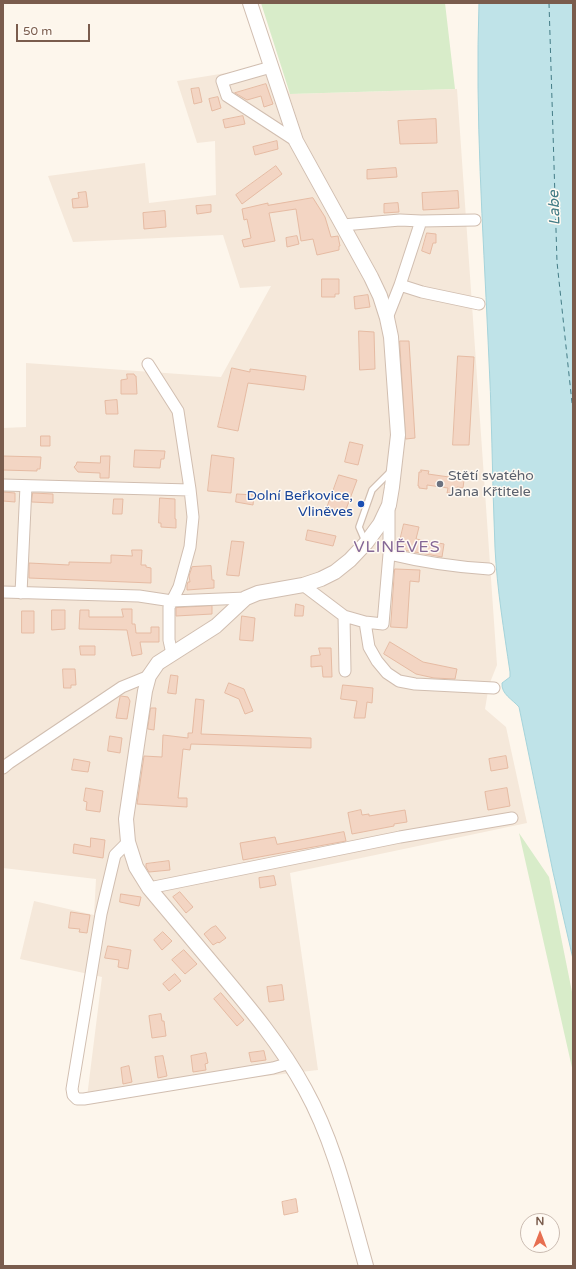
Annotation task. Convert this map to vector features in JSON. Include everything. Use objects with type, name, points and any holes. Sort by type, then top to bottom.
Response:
[{"type":"street","points":[[250,3],[296,141],[372,277],[387,318],[391,337],[398,434],[389,505],[389,554],[383,624],[365,622],[344,616],[303,585]]},
{"type":"street","points":[[271,67],[222,81],[223,88],[226,96],[296,141]]},
{"type":"street","points":[[342,225],[400,220],[475,220]]},
{"type":"street","points":[[387,318],[400,285],[421,221]]},
{"type":"street","points":[[400,285],[422,292],[480,304]]},
{"type":"street","points":[[148,364],[178,411],[193,517],[190,547],[179,587],[169,607],[172,654]]},
{"type":"street","points":[[3,485],[190,490]]},
{"type":"street","points":[[21,593],[26,486]]},
{"type":"street","points":[[3,592],[139,596],[172,601],[246,598],[258,593],[303,585],[321,579],[335,572],[350,560],[366,543],[380,524],[389,505]]},
{"type":"street","points":[[389,554],[418,562],[489,569]]},
{"type":"street","points":[[246,598],[216,626],[158,663],[149,676],[145,691],[126,819],[128,842],[136,867],[149,888],[250,1008],[290,1063],[326,1132],[341,1178],[366,1266]]},
{"type":"street","points":[[344,616],[345,671]]},
{"type":"street","points":[[365,622],[369,646],[377,661],[387,673],[399,681],[415,684],[494,688]]},
{"type":"street","points":[[3,768],[8,763],[122,687],[149,676]]},
{"type":"street","points":[[149,888],[400,837],[512,818]]},
{"type":"street","points":[[128,842],[115,855],[101,914],[72,1089],[73,1095],[77,1099],[84,1099],[273,1068],[290,1063]]},
{"type":"lane","points":[[366,543],[359,527],[372,490],[395,467]]},
{"type":"shaded area","points":[[275,65],[290,94],[457,89],[497,665],[489,685],[485,709],[506,727],[527,823],[290,873],[318,1070],[87,1097],[102,977],[20,959],[34,901],[94,915],[96,879],[3,868],[3,428],[26,427],[26,363],[221,377],[271,286],[240,288],[223,235],[73,242],[48,176],[145,163],[149,203],[216,195],[215,141],[197,143],[177,81]]},
{"type":"green space","points":[[261,3],[445,3],[455,89],[290,94]]},
{"type":"green space","points":[[519,833],[549,877],[573,997],[573,1072]]},
{"type":"water","name":"Labe","points":[[479,3],[573,3],[573,959],[553,872],[519,707],[505,693],[502,687],[502,683],[510,677],[510,672],[499,594],[495,548],[479,129]]},
{"type":"building","points":[[266,84],[273,104],[264,107],[261,96],[247,100],[235,93]]},
{"type":"building","points":[[199,88],[202,102],[194,104],[191,89]]},
{"type":"building","points":[[218,97],[221,108],[212,111],[209,99]]},
{"type":"building","points":[[243,116],[245,124],[225,128],[223,120]]},
{"type":"building","points":[[436,119],[437,143],[400,144],[398,121]]},
{"type":"building","points":[[277,141],[278,149],[255,155],[253,147]]},
{"type":"building","points":[[276,166],[282,174],[242,204],[236,195]]},
{"type":"building","points":[[396,168],[397,177],[367,179],[367,170]]},
{"type":"building","points":[[458,191],[459,208],[423,210],[422,193]]},
{"type":"building","points":[[86,192],[88,207],[73,208],[72,199],[79,198],[78,193]]},
{"type":"building","points":[[313,198],[325,217],[331,237],[338,236],[340,246],[339,250],[317,255],[313,239],[301,241],[296,209],[269,213],[275,241],[244,247],[242,240],[251,238],[247,219],[244,220],[242,209],[268,203],[268,205]]},
{"type":"building","points":[[398,203],[399,212],[384,213],[384,204]]},
{"type":"building","points":[[211,205],[211,212],[197,214],[196,206]]},
{"type":"building","points":[[165,211],[166,227],[144,229],[143,213]]},
{"type":"building","points":[[427,233],[436,234],[436,243],[433,243],[430,254],[422,251]]},
{"type":"building","points":[[297,236],[299,244],[287,247],[286,238]]},
{"type":"building","points":[[322,279],[339,279],[339,294],[335,294],[335,297],[322,297]]},
{"type":"building","points":[[368,295],[370,307],[355,309],[354,297]]},
{"type":"building","points":[[359,331],[374,332],[375,369],[360,370]]},
{"type":"building","points":[[400,341],[409,341],[415,438],[406,439]]},
{"type":"building","points":[[458,356],[474,357],[469,445],[453,445]]},
{"type":"building","points":[[232,368],[250,372],[250,369],[306,376],[304,390],[248,383],[238,431],[218,427]]},
{"type":"building","points":[[127,374],[134,374],[136,376],[137,394],[121,394],[121,380],[127,379]]},
{"type":"building","points":[[117,400],[118,414],[106,414],[105,401]]},
{"type":"building","points":[[41,436],[50,436],[50,446],[41,446]]},
{"type":"building","points":[[350,442],[363,445],[358,465],[345,462]]},
{"type":"building","points":[[135,450],[165,451],[164,459],[161,459],[160,468],[134,467]]},
{"type":"building","points":[[212,455],[234,458],[231,493],[208,491]]},
{"type":"building","points":[[3,456],[41,457],[40,469],[37,469],[37,471],[3,470]]},
{"type":"building","points":[[101,456],[110,456],[109,478],[100,478],[100,473],[78,472],[74,467],[77,462],[100,463]]},
{"type":"building","name":"Stětí svatého Jana Křtitele","points":[[421,470],[429,471],[428,474],[449,477],[450,471],[459,472],[458,479],[464,480],[463,488],[457,487],[456,494],[447,493],[448,488],[427,485],[427,489],[419,488],[419,472],[421,472]]},
{"type":"building","points":[[339,475],[357,480],[345,512],[327,508]]},
{"type":"building","points":[[3,492],[15,493],[15,502],[3,501]]},
{"type":"building","points":[[33,493],[53,494],[53,503],[32,502]]},
{"type":"building","points":[[237,494],[254,495],[253,505],[236,502]]},
{"type":"building","points":[[160,498],[175,499],[176,528],[161,527],[161,523],[159,523]]},
{"type":"building","points":[[114,499],[123,499],[122,514],[113,514]]},
{"type":"building","points":[[404,524],[419,527],[416,539],[444,544],[442,557],[398,549]]},
{"type":"building","points":[[308,530],[336,536],[333,546],[306,540]]},
{"type":"building","points":[[232,541],[244,542],[239,576],[227,575]]},
{"type":"building","points":[[132,550],[142,550],[141,565],[146,565],[146,567],[151,568],[151,583],[29,578],[29,563],[69,565],[69,562],[111,563],[111,555],[132,556]]},
{"type":"building","points":[[211,566],[214,588],[187,590],[188,582],[190,582],[189,576],[192,567]]},
{"type":"building","points":[[395,569],[420,570],[419,582],[410,581],[407,628],[391,627]]},
{"type":"building","points":[[296,604],[304,606],[303,616],[295,616]]},
{"type":"building","points":[[212,606],[212,614],[176,616],[176,608]]},
{"type":"building","points":[[122,609],[132,609],[132,624],[135,624],[136,633],[151,633],[151,627],[159,627],[159,642],[140,642],[142,654],[132,656],[127,630],[79,629],[80,610],[89,610],[89,617],[123,617]]},
{"type":"building","points":[[52,610],[65,610],[65,629],[52,630]]},
{"type":"building","points":[[22,611],[34,611],[34,633],[22,633]]},
{"type":"building","points":[[242,616],[255,618],[253,641],[240,640]]},
{"type":"building","points":[[390,642],[423,662],[457,669],[455,679],[434,678],[416,674],[384,654]]},
{"type":"building","points":[[80,646],[95,646],[95,655],[81,655]]},
{"type":"building","points":[[319,648],[331,648],[332,677],[323,677],[322,666],[311,667],[311,656],[320,655]]},
{"type":"building","points":[[63,669],[75,669],[76,685],[71,685],[71,688],[64,688]]},
{"type":"building","points":[[171,675],[178,676],[176,694],[168,693]]},
{"type":"building","points":[[229,683],[244,689],[253,711],[245,714],[239,699],[225,693]]},
{"type":"building","points":[[343,685],[373,688],[372,703],[367,702],[365,718],[354,718],[357,701],[341,699]]},
{"type":"building","points":[[121,696],[128,697],[130,701],[127,719],[116,718]]},
{"type":"building","points":[[196,699],[204,700],[201,734],[311,738],[311,748],[191,744],[190,750],[183,749],[178,798],[187,798],[187,807],[137,804],[144,756],[162,757],[163,735],[188,738],[188,733],[192,733]]},
{"type":"building","points":[[151,708],[156,708],[154,730],[148,729]]},
{"type":"building","points":[[110,736],[122,738],[120,753],[108,751]]},
{"type":"building","points":[[506,756],[508,768],[491,771],[489,759]]},
{"type":"building","points":[[74,759],[90,762],[88,772],[72,770]]},
{"type":"building","points":[[86,788],[103,791],[100,812],[86,810],[87,802],[84,801]]},
{"type":"building","points":[[507,788],[510,806],[488,810],[485,792]]},
{"type":"building","points":[[361,810],[362,815],[369,814],[369,816],[405,810],[407,822],[352,834],[348,813]]},
{"type":"building","points":[[344,832],[346,841],[243,860],[240,843],[275,837],[277,844]]},
{"type":"building","points":[[91,838],[105,840],[103,858],[73,853],[74,844],[90,847]]},
{"type":"building","points":[[169,861],[170,870],[149,872],[146,867],[146,864]]},
{"type":"building","points":[[274,876],[276,885],[260,888],[259,878]]},
{"type":"building","points":[[180,892],[193,907],[186,913],[173,897]]},
{"type":"building","points":[[121,894],[141,897],[139,906],[120,902]]},
{"type":"building","points":[[71,912],[90,915],[87,933],[79,932],[80,929],[69,928]]},
{"type":"building","points":[[216,926],[226,938],[213,945],[204,934]]},
{"type":"building","points":[[163,932],[172,941],[162,950],[154,940]]},
{"type":"building","points":[[108,946],[131,950],[128,969],[118,967],[119,960],[105,958]]},
{"type":"building","points":[[184,950],[197,964],[185,974],[172,960]]},
{"type":"building","points":[[175,974],[181,981],[169,991],[163,984]]},
{"type":"building","points":[[282,985],[284,1000],[269,1002],[267,987]]},
{"type":"building","points":[[221,993],[244,1020],[237,1026],[214,999]]},
{"type":"building","points":[[161,1014],[162,1021],[164,1021],[166,1036],[152,1038],[149,1016]]},
{"type":"building","points":[[264,1051],[266,1060],[251,1062],[249,1053]]},
{"type":"building","points":[[206,1053],[208,1063],[205,1064],[206,1070],[193,1072],[191,1056]]},
{"type":"building","points":[[163,1056],[167,1076],[158,1078],[155,1057]]},
{"type":"building","points":[[129,1066],[132,1082],[123,1084],[121,1068]]},
{"type":"building","points":[[296,1199],[298,1212],[284,1215],[282,1202]]},
{"type":"ferry route","points":[[549,3],[557,262],[573,412]]},
{"type":"place","name":"Stětí svatého Jana Křtitele","points":[[440,484]]},
{"type":"place","name":"Dolní Beřkovice, Vliněves","points":[[361,504]]},
{"type":"district","name":"VLINĚVES","points":[[397,548]]}]
